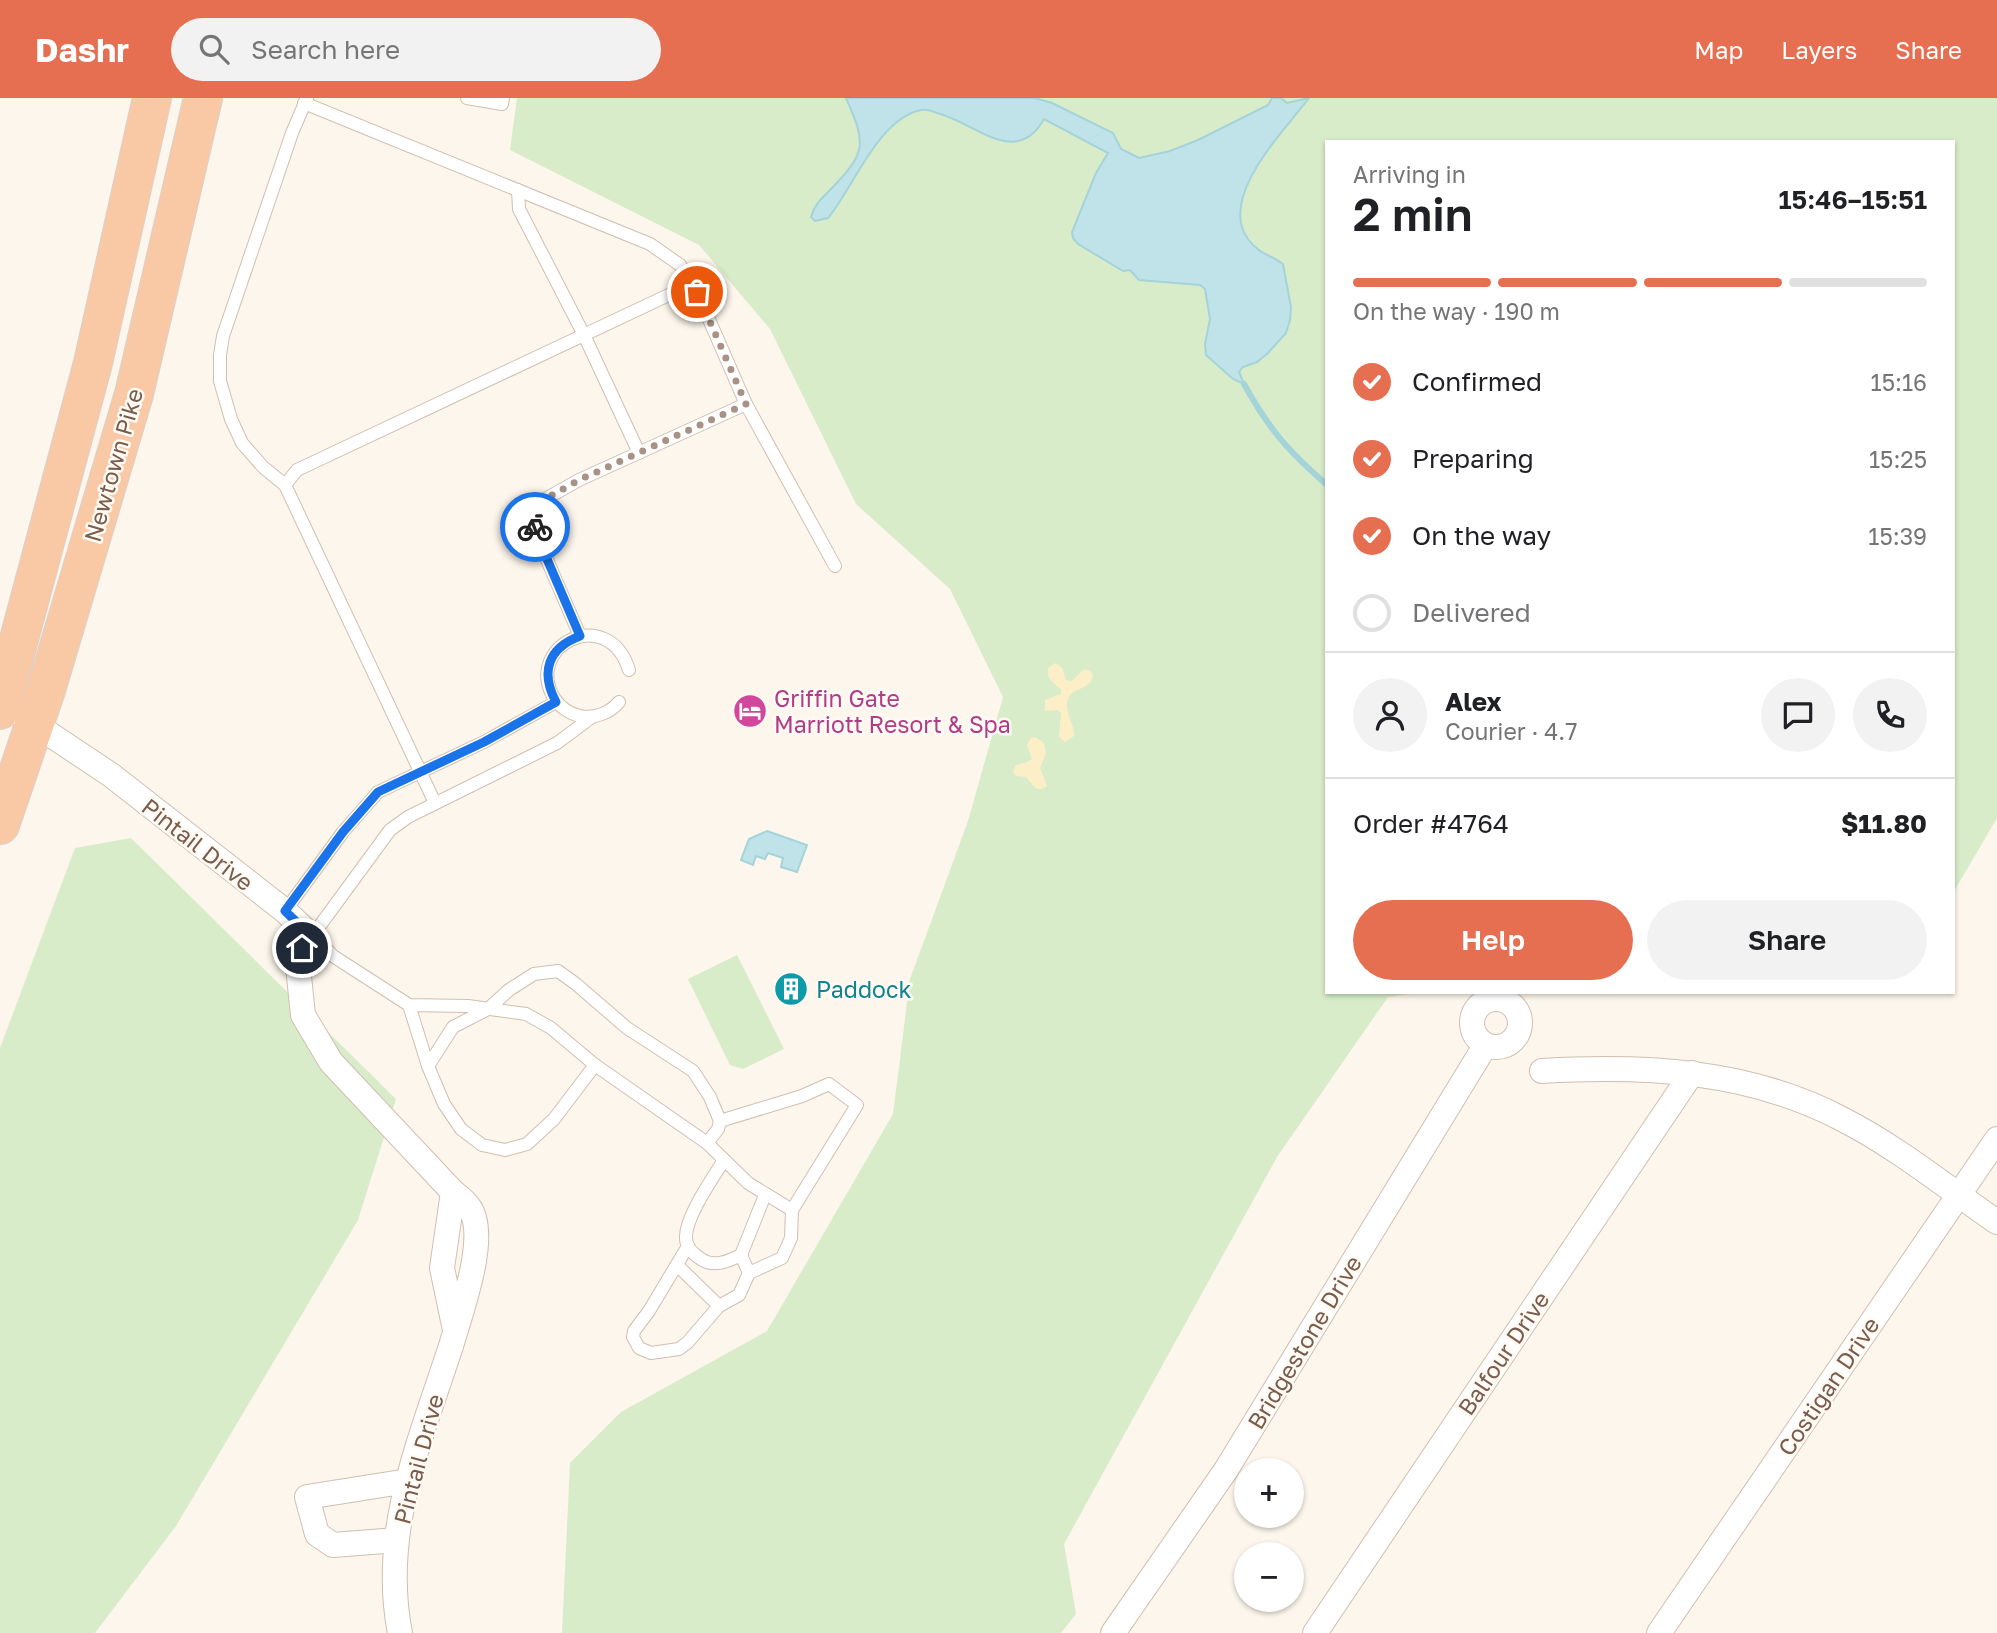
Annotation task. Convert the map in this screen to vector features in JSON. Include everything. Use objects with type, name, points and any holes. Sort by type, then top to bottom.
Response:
[{"type":"highway","name":"Newtown Pike","points":[[0,825],[9,710],[93,363],[152,98]]},
{"type":"highway","name":"Newtown Pike","points":[[9,710],[84,565],[134,394],[203,98]]},
{"type":"street","name":"Pintail Drive","points":[[9,710],[111,775],[285,911],[309,933],[298,967],[303,1015],[331,1062],[470,1208],[476,1224],[476,1249],[456,1330],[400,1511],[395,1595],[400,1633]]},
{"type":"street","name":"Bridgestone Drive","points":[[1113,1633],[1226,1470],[1485,1046]]},
{"type":"street","points":[[1542,1071],[1638,1069],[1692,1073],[1751,1083],[1842,1118],[1880,1140],[1997,1222]]},
{"type":"street","name":"Balfour Drive","points":[[1315,1633],[1692,1073]]},
{"type":"street","name":"Costigan Drive","points":[[1659,1633],[1997,1139]]},
{"type":"street","points":[[397,1540],[333,1545],[317,1534],[307,1497],[408,1480]]},
{"type":"lane","points":[[467,98],[502,104],[503,98]]},
{"type":"lane","points":[[435,803],[285,485],[263,467],[242,443],[231,419],[220,381],[223,336],[292,133],[306,101],[650,244],[680,265],[692,284],[746,404],[835,566]]},
{"type":"lane","points":[[518,190],[519,209],[584,335],[639,453]]},
{"type":"lane","points":[[285,485],[297,470],[692,284]]},
{"type":"lane","points":[[580,636],[535,531],[536,518],[547,498],[579,480],[746,404]]},
{"type":"lane","points":[[592,717],[566,711],[556,702],[547,676],[556,650],[567,641],[593,635],[607,639],[618,647],[629,670]]},
{"type":"lane","points":[[285,911],[343,832],[378,792],[484,742],[556,702]]},
{"type":"lane","points":[[619,702],[605,713],[592,717],[557,743],[408,817],[390,830],[309,933],[333,956],[409,1005],[468,1006],[526,1014],[551,1028],[594,1065],[707,1143],[748,1183],[792,1210]]},
{"type":"lane","points":[[428,1066],[453,1027],[488,1010],[509,990],[534,974],[558,971],[627,1028],[693,1071],[710,1097],[720,1121],[718,1129],[707,1143]]},
{"type":"lane","points":[[409,1005],[428,1066],[444,1104],[461,1129],[482,1145],[505,1150],[527,1144],[554,1119],[594,1065]]},
{"type":"lane","points":[[688,1246],[634,1331],[633,1337],[639,1348],[651,1353],[680,1349],[719,1306],[739,1295],[749,1273],[782,1258],[791,1238],[792,1210],[858,1105],[829,1084],[802,1096],[720,1121]]},
{"type":"lane","points":[[724,1160],[690,1220],[685,1239],[691,1252],[706,1263],[725,1263],[741,1255],[765,1195]]},
{"type":"lane","points":[[741,1255],[749,1273]]},
{"type":"lane","points":[[677,1265],[719,1306]]},
{"type":"green space","points":[[517,98],[1997,98],[1997,818],[1955,890],[1955,140],[1325,140],[1325,994],[1409,994],[1388,997],[1277,1157],[1064,1544],[1076,1614],[1061,1633],[562,1633],[570,1463],[621,1412],[767,1331],[893,1114],[910,979],[968,821],[1003,697],[950,589],[856,504],[770,329],[699,245],[510,150]]},
{"type":"green space","points":[[131,838],[396,1099],[358,1220],[176,1526],[95,1633],[0,1633],[0,1048],[75,848]]},
{"type":"green space","points":[[737,955],[784,1049],[743,1069],[730,1065],[688,979]]},
{"type":"sand","points":[[1055,663],[1062,668],[1066,680],[1072,681],[1084,669],[1091,671],[1093,675],[1089,684],[1069,697],[1067,706],[1074,736],[1065,742],[1059,737],[1061,713],[1057,710],[1045,711],[1045,700],[1061,694],[1061,690],[1048,675],[1048,668]]},
{"type":"sand","points":[[1035,737],[1044,743],[1046,753],[1040,768],[1047,786],[1040,789],[1026,777],[1016,776],[1013,772],[1016,765],[1032,759],[1027,745],[1031,738]]},
{"type":"water","points":[[846,98],[1035,98],[1052,103],[1113,133],[1121,149],[1139,158],[1170,151],[1198,140],[1268,105],[1272,98],[1281,98],[1287,103],[1309,98],[1258,164],[1241,204],[1241,222],[1248,239],[1261,251],[1283,264],[1291,307],[1286,333],[1257,362],[1243,367],[1239,372],[1244,384],[1233,379],[1206,355],[1205,344],[1210,319],[1205,289],[1200,285],[1139,280],[1130,270],[1123,271],[1078,244],[1072,232],[1096,173],[1108,153],[1044,119],[1033,133],[1021,140],[1008,141],[994,138],[929,110],[906,116],[892,126],[880,140],[828,218],[815,221],[811,217],[816,206],[851,167],[859,148],[860,138]]},
{"type":"water","points":[[767,831],[807,845],[797,872],[781,867],[783,858],[768,853],[765,859],[756,856],[753,865],[741,860],[749,839]]},
{"type":"waterway","points":[[1244,384],[1280,438],[1325,483]]},
{"type":"way so far","points":[[535,527],[536,518],[547,498],[579,480],[746,404],[697,292]]},
{"type":"place","name":"Griffin Gate Marriott Resort & Spa","points":[[750,711]]},
{"type":"place","name":"Paddock","points":[[791,989]]},
{"type":"route","points":[[302,948],[305,930],[285,911],[343,832],[378,792],[484,742],[556,702],[547,676],[550,662],[556,650],[567,641],[580,636],[535,527]]}]
